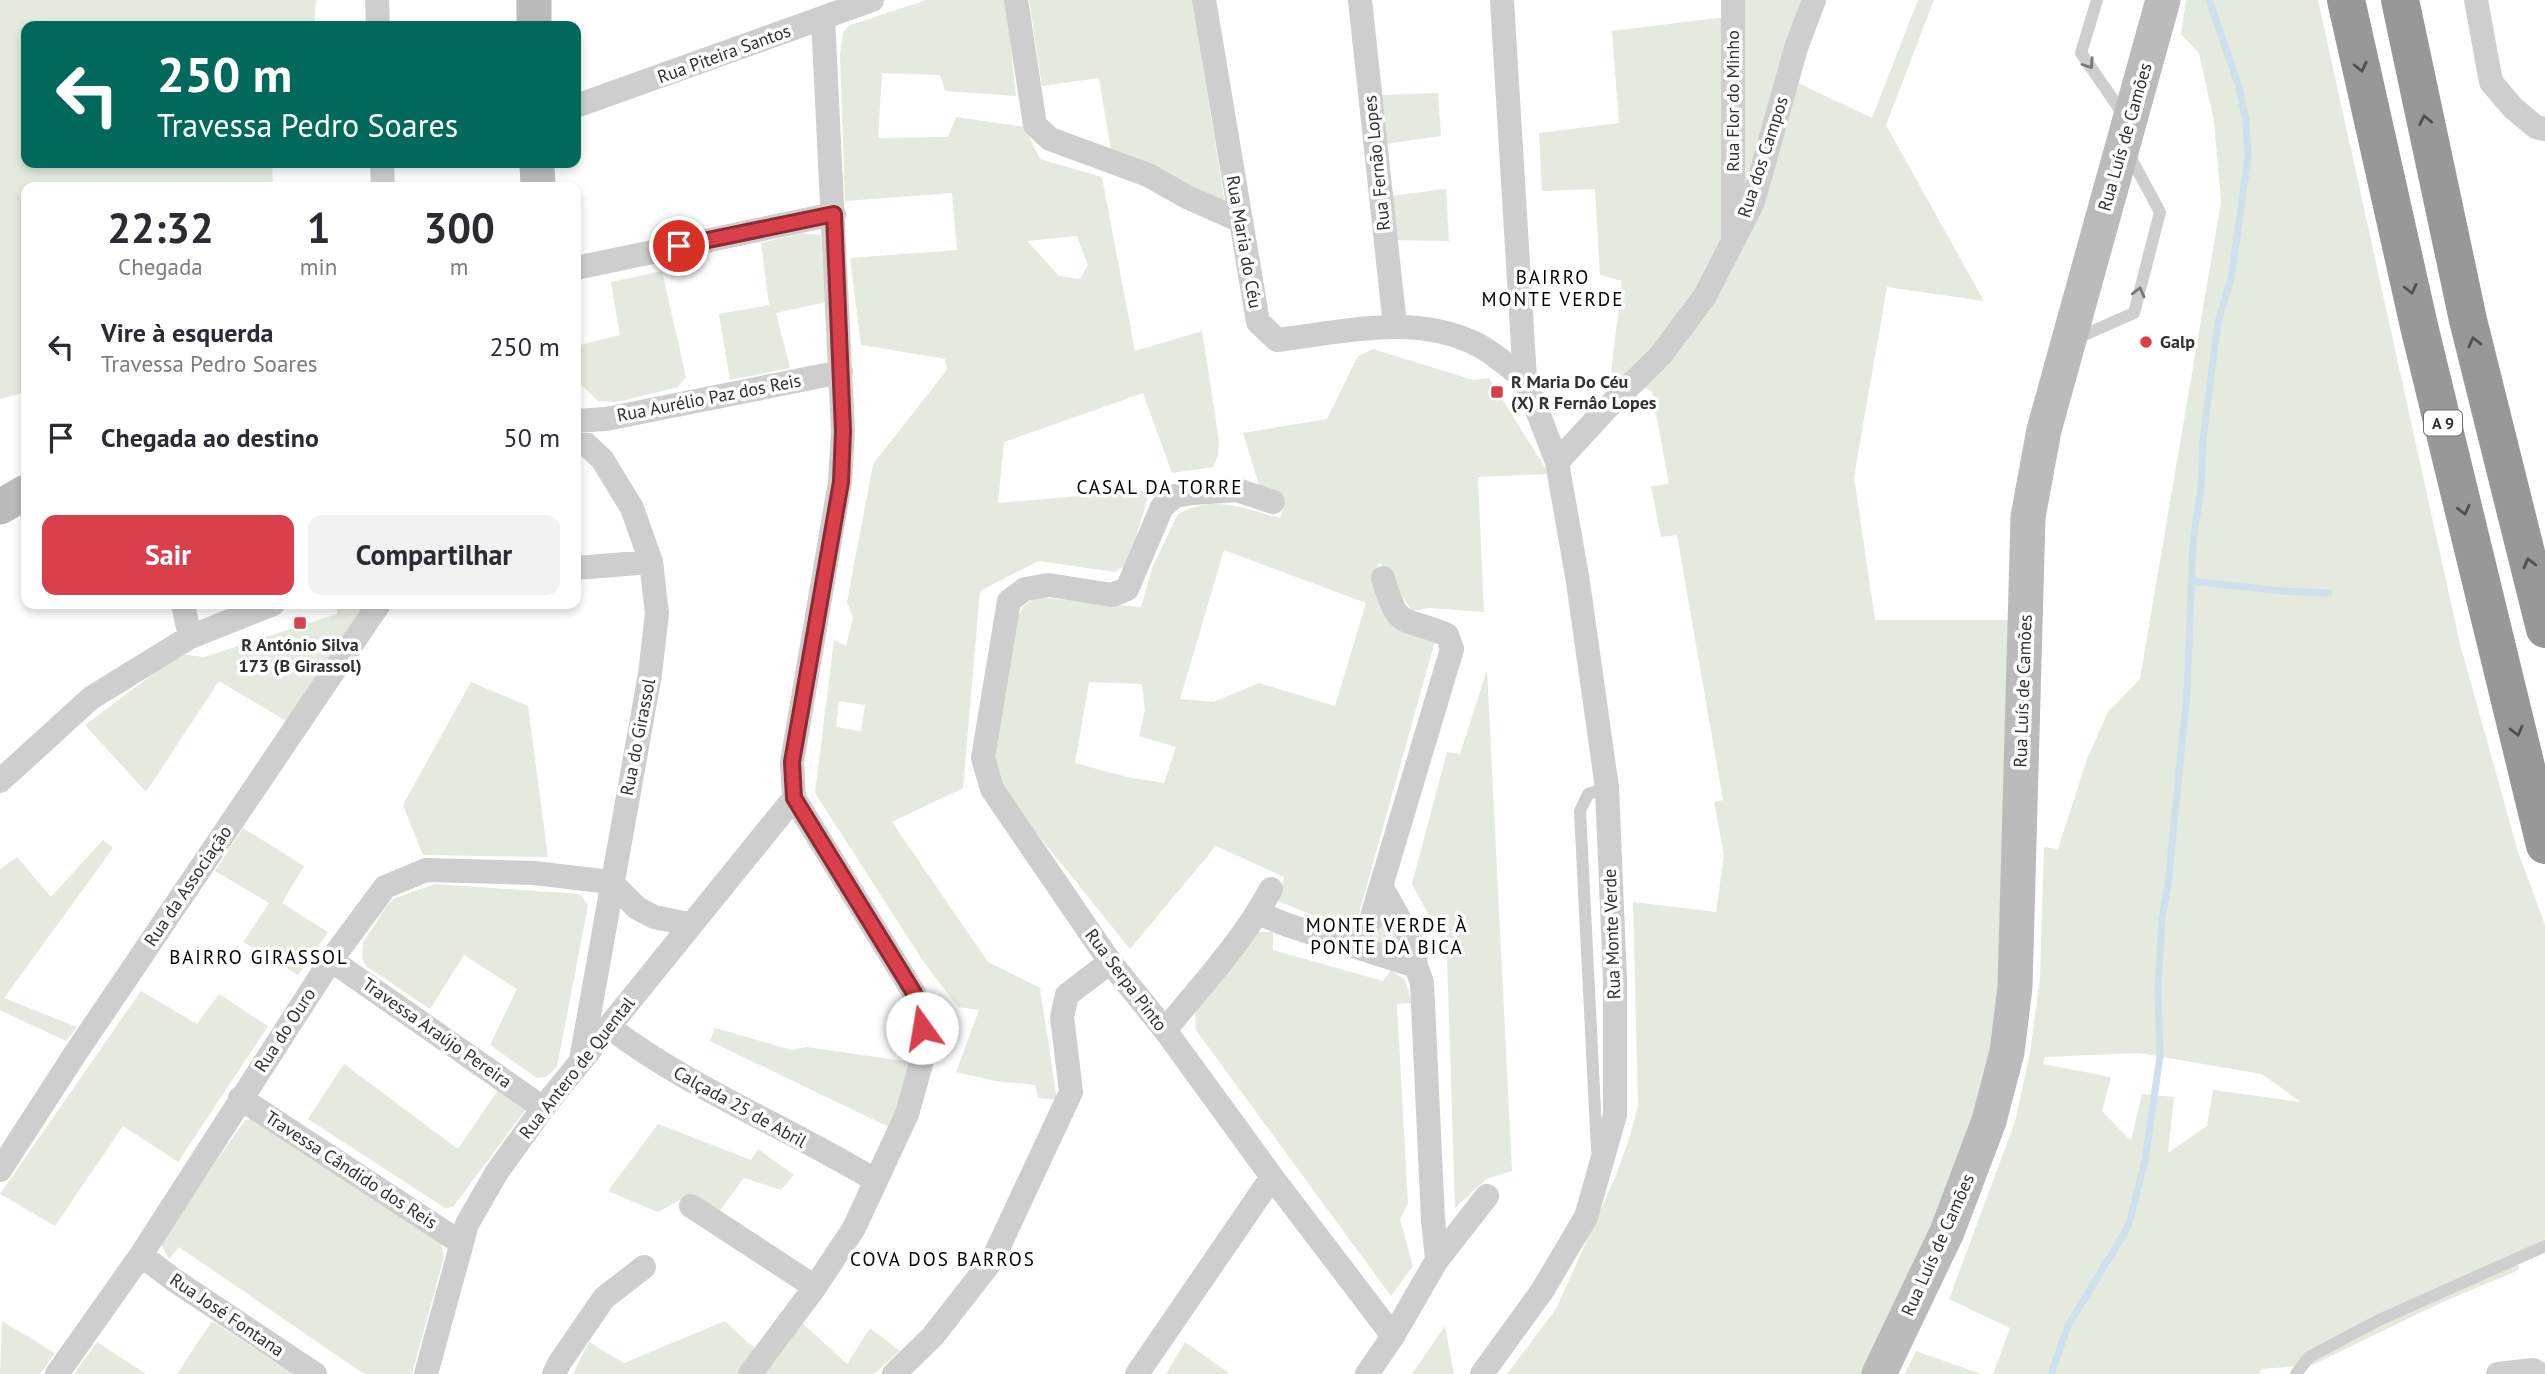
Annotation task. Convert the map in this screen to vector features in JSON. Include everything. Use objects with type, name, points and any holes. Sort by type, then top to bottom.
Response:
[{"type":"highway","name":"A 9","points":[[2346,0],[2419,326],[2545,845]]},
{"type":"highway","points":[[2400,0],[2468,320],[2545,629]]},
{"type":"main road","points":[[534,0],[534,21]]},
{"type":"main road","name":"Rua Luís de Camões","points":[[1879,1374],[1948,1232],[1989,1121],[2007,1052],[2015,987],[2028,517],[2043,430],[2163,0]]},
{"type":"main road","points":[[0,507],[21,495]]},
{"type":"street","points":[[377,0],[378,21]]},
{"type":"street","name":"Rua Piteira Santos","points":[[581,104],[872,0]]},
{"type":"street","points":[[1016,0],[1035,125],[1050,139],[1139,171],[1187,197],[1241,221]]},
{"type":"street","name":"Rua Maria do Céu","points":[[1204,0],[1258,322],[1277,340],[1395,326],[1449,333],[1480,346],[1525,379]]},
{"type":"street","name":"Rua Fernão Lopes","points":[[1360,0],[1395,326]]},
{"type":"street","points":[[1502,0],[1525,379]]},
{"type":"street","name":"Rua Flor do Minho","points":[[1732,0],[1733,243]]},
{"type":"street","name":"Rua dos Campos","points":[[1558,462],[1605,410],[1660,356],[1705,296],[1753,202],[1796,48],[1814,0]]},
{"type":"street","points":[[2476,0],[2491,82],[2513,108],[2536,127],[2545,129]]},
{"type":"street","points":[[750,1374],[815,1287],[854,1228],[907,1114],[921,1064],[922,1028],[914,993],[794,798],[792,762],[841,482],[843,431],[823,18]]},
{"type":"street","points":[[581,267],[834,214]]},
{"type":"street","name":"Rua Aurélio Paz dos Reis","points":[[581,421],[606,419],[841,372]]},
{"type":"street","name":"Rua Monte Verde","points":[[1482,1374],[1542,1292],[1586,1217],[1615,1115],[1615,980],[1607,788],[1558,462],[1525,379]]},
{"type":"street","name":"Rua do Girassol","points":[[581,440],[602,459],[632,508],[651,562],[657,613],[650,674],[581,1060]]},
{"type":"street","name":"Rua Serpa Pinto","points":[[1273,502],[1237,490],[1175,496],[1162,507],[1127,589],[1112,595],[1049,585],[1026,589],[1009,601],[983,758],[992,789],[1110,962],[1165,1030],[1393,1336]]},
{"type":"street","points":[[581,568],[651,562]]},
{"type":"street","points":[[1354,946],[1371,920],[1452,649],[1447,635],[1406,622],[1398,616],[1392,608],[1383,578]]},
{"type":"street","points":[[184,609],[190,637]]},
{"type":"street","points":[[0,781],[91,698],[190,637],[260,609]]},
{"type":"street","name":"Rua da Associação","points":[[0,1170],[75,1054],[376,609]]},
{"type":"street","name":"Rua Antero de Quental","points":[[426,1374],[467,1224],[497,1172],[543,1108],[689,924],[794,798]]},
{"type":"street","name":"Rua do Ouro","points":[[57,1374],[141,1255],[331,960],[385,887],[426,870],[523,872],[611,882]]},
{"type":"street","points":[[611,882],[637,908],[646,913],[689,924]]},
{"type":"street","points":[[1381,886],[1414,945],[1416,966],[1422,983],[1437,1260]]},
{"type":"street","points":[[1165,1030],[1258,913],[1271,889]]},
{"type":"street","points":[[1258,913],[1287,925],[1416,966]]},
{"type":"street","name":"Travessa Araújo Pereira","points":[[331,960],[543,1108]]},
{"type":"street","points":[[894,1374],[933,1336],[993,1259],[1071,1092],[1062,1017],[1067,995],[1110,962]]},
{"type":"street","name":"Calçada 25 de Abril","points":[[609,1027],[632,1045],[706,1092],[876,1181]]},
{"type":"street","name":"Travessa Cândido dos Reis","points":[[240,1098],[461,1243]]},
{"type":"street","points":[[1137,1374],[1272,1177]]},
{"type":"street","points":[[1367,1374],[1393,1336],[1437,1260],[1486,1196]]},
{"type":"street","points":[[691,1206],[815,1287]]},
{"type":"street","name":"Rua José Fontana","points":[[141,1255],[315,1374]]},
{"type":"street","points":[[554,1374],[604,1298],[645,1267]]},
{"type":"street","points":[[2498,1374],[2533,1370],[2540,1374]]},
{"type":"lane","points":[[2068,342],[2134,313],[2160,212],[2126,134],[2081,52],[2097,0]]},
{"type":"lane","points":[[2296,1374],[2309,1357],[2379,1320],[2545,1246]]},
{"type":"shaded area","points":[[0,0],[316,0],[314,21],[21,21],[21,168],[272,168],[273,182],[21,182],[21,393],[0,399]]},
{"type":"shaded area","points":[[927,0],[1006,0],[1016,96],[945,91],[940,75],[882,73],[878,138],[948,137],[956,117],[1024,127],[1040,159],[1102,177],[1135,351],[1202,331],[1219,440],[1218,455],[1213,467],[1172,473],[1143,393],[1004,442],[998,503],[1150,490],[1128,564],[1115,572],[1038,561],[980,591],[963,788],[892,822],[988,962],[1040,988],[1057,1100],[1038,1098],[1035,1085],[996,1081],[956,1072],[979,1010],[958,1007],[923,961],[815,793],[834,640],[846,646],[853,618],[847,602],[873,464],[947,370],[945,359],[861,345],[850,258],[957,250],[952,193],[845,201],[840,56],[843,32],[850,25]],"holes":[[[1077,236],[1088,265],[1080,279],[1059,276],[1027,241]],[[839,701],[865,705],[861,731],[836,727]]]},
{"type":"shaded area","points":[[1029,0],[1192,0],[1225,203],[1111,151],[1099,78],[1042,86]]},
{"type":"shaded area","points":[[1742,0],[1804,0],[1777,73],[1872,118],[1918,0],[1934,0],[1886,125],[1984,301],[1887,287],[1854,477],[1875,620],[2013,620],[2007,906],[1991,1050],[1974,1124],[1868,1374],[1507,1374],[1556,1309],[1615,1178],[1630,1136],[1638,1106],[1633,902],[1716,912],[1724,855],[1714,802],[1723,800],[1677,535],[1661,537],[1651,486],[1669,484],[1652,391],[1611,372],[1622,281],[1600,275],[1595,189],[1542,191],[1539,133],[1619,123],[1612,31],[1742,15]]},
{"type":"shaded area","points":[[2186,0],[2318,0],[2460,644],[2518,852],[2545,925],[2545,1239],[2516,1253],[2519,1270],[2445,1301],[2312,1365],[2261,1369],[2260,1374],[1993,1374],[2010,1328],[1949,1299],[2015,1122],[2030,1053],[2040,977],[2044,847],[2058,849],[2087,759],[2108,712],[2140,679],[2221,202],[2214,121],[2199,53],[2181,34]],"holes":[[[2139,1053],[2262,1074],[2301,1102],[2213,1090],[2207,1126],[2168,1153],[2174,1097],[2142,1094],[2131,1141],[2102,1111],[2111,1077],[2043,1064],[2045,1057]]]},
{"type":"shaded area","points":[[1438,93],[1441,136],[1386,144],[1380,95]]},
{"type":"shaded area","points":[[1446,189],[1449,241],[1395,240],[1390,196]]},
{"type":"shaded area","points":[[802,233],[821,235],[825,302],[776,313],[790,368],[730,380],[719,314],[769,305],[761,243]]},
{"type":"shaded area","points":[[662,271],[686,377],[678,387],[617,402],[598,401],[581,385],[581,345],[620,335],[611,282]]},
{"type":"shaded area","points":[[1373,349],[1473,380],[1489,378],[1549,474],[1478,477],[1484,612],[1429,608],[1412,611],[1380,563],[1373,572],[1435,641],[1358,917],[1344,928],[1276,900],[1284,877],[1216,846],[1130,949],[1003,791],[994,764],[1016,621],[1023,607],[1035,597],[1141,607],[1153,566],[1178,514],[1192,508],[1229,505],[1280,518],[1286,501],[1259,485],[1243,433],[1327,419],[1358,356]],"holes":[[[1224,550],[1366,603],[1335,706],[1259,683],[1213,702],[1180,699]],[[1089,682],[1142,684],[1145,710],[1139,736],[1176,747],[1164,783],[1127,777],[1075,763]]]},
{"type":"shaded area","points":[[337,609],[365,610],[288,722],[219,681],[146,792],[85,725],[180,654],[204,657],[337,614]]},
{"type":"shaded area","points":[[1487,670],[1512,1171],[1486,1179],[1455,1208],[1447,957],[1444,943],[1412,884],[1447,752],[1460,754]]},
{"type":"shaded area","points":[[471,682],[528,706],[548,857],[423,855],[403,805]]},
{"type":"shaded area","points":[[243,828],[304,866],[282,903],[328,932],[298,975],[243,942],[269,903],[215,871]]},
{"type":"shaded area","points":[[103,840],[113,848],[4,998],[77,1027],[66,1041],[0,1010],[0,869],[17,857],[51,897]]},
{"type":"shaded area","points":[[435,884],[580,894],[588,905],[557,1067],[546,1077],[537,1078],[490,1045],[517,989],[464,955],[430,1009],[366,966],[362,958],[363,943],[387,905],[395,898]]},
{"type":"shaded area","points":[[1386,916],[1402,952],[1373,943],[1381,918]]},
{"type":"shaded area","points":[[1258,932],[1273,932],[1273,950],[1383,981],[1391,970],[1405,980],[1412,1003],[1397,1004],[1408,1203],[1400,1219],[1413,1266],[1391,1296],[1196,1030],[1195,1004]]},
{"type":"shaded area","points":[[141,991],[197,1024],[219,994],[268,1026],[178,1162],[123,1126],[55,1226],[0,1194]]},
{"type":"shaded area","points":[[715,1028],[792,1050],[806,1047],[911,1062],[891,1128],[710,1041]]},
{"type":"shaded area","points":[[344,1064],[458,1149],[498,1090],[526,1109],[453,1207],[445,1208],[308,1119]]},
{"type":"shaded area","points":[[256,1117],[441,1243],[444,1257],[412,1374],[364,1374],[179,1247],[169,1259],[160,1242],[245,1120]]},
{"type":"shaded area","points":[[658,1124],[751,1160],[758,1149],[794,1175],[781,1190],[744,1178],[717,1214],[680,1200],[658,1212],[608,1191]]},
{"type":"shaded area","points":[[2,1321],[55,1353],[40,1374],[0,1374]]},
{"type":"shaded area","points":[[212,1321],[294,1374],[177,1374]]},
{"type":"shaded area","points":[[725,1321],[758,1349],[741,1374],[573,1374],[589,1342],[624,1363]]},
{"type":"shaded area","points":[[802,1323],[847,1364],[870,1328],[900,1351],[874,1374],[760,1374]]},
{"type":"shaded area","points":[[1445,1326],[1454,1374],[1412,1374]]},
{"type":"shaded area","points":[[97,1342],[146,1374],[74,1374]]},
{"type":"shaded area","points":[[1185,1342],[1229,1373],[1166,1374]]},
{"type":"shaded area","points":[[1916,1351],[1981,1374],[1905,1374]]},
{"type":"waterway","points":[[2051,1374],[2068,1326],[2128,1227],[2145,1161],[2160,1056],[2158,987],[2162,918],[2168,884],[2187,693],[2193,542],[2218,322],[2231,279],[2248,157],[2246,120],[2238,84],[2209,0]]},
{"type":"waterway","points":[[2191,581],[2329,593]]},
{"type":"place","name":"Galp","points":[[2146,342]]},
{"type":"place","name":"R Maria Do Céu (X) R Fernâo Lopes","points":[[1497,392]]},
{"type":"place","name":"R António Silva 173 (B Girassol)","points":[[300,623]]},
{"type":"district","name":"BAIRRO MONTE VERDE","points":[[1553,288]]},
{"type":"district","name":"CASAL DA TORRE","points":[[1160,487]]},
{"type":"district","name":"MONTE VERDE À PONTE DA BICA","points":[[1387,936]]},
{"type":"district","name":"BAIRRO GIRASSOL","points":[[259,957]]},
{"type":"district","name":"COVA DOS BARROS","points":[[943,1259]]},
{"type":"route","points":[[679,246],[834,214],[843,431],[841,482],[792,762],[794,798],[914,993],[922,1028]]}]
